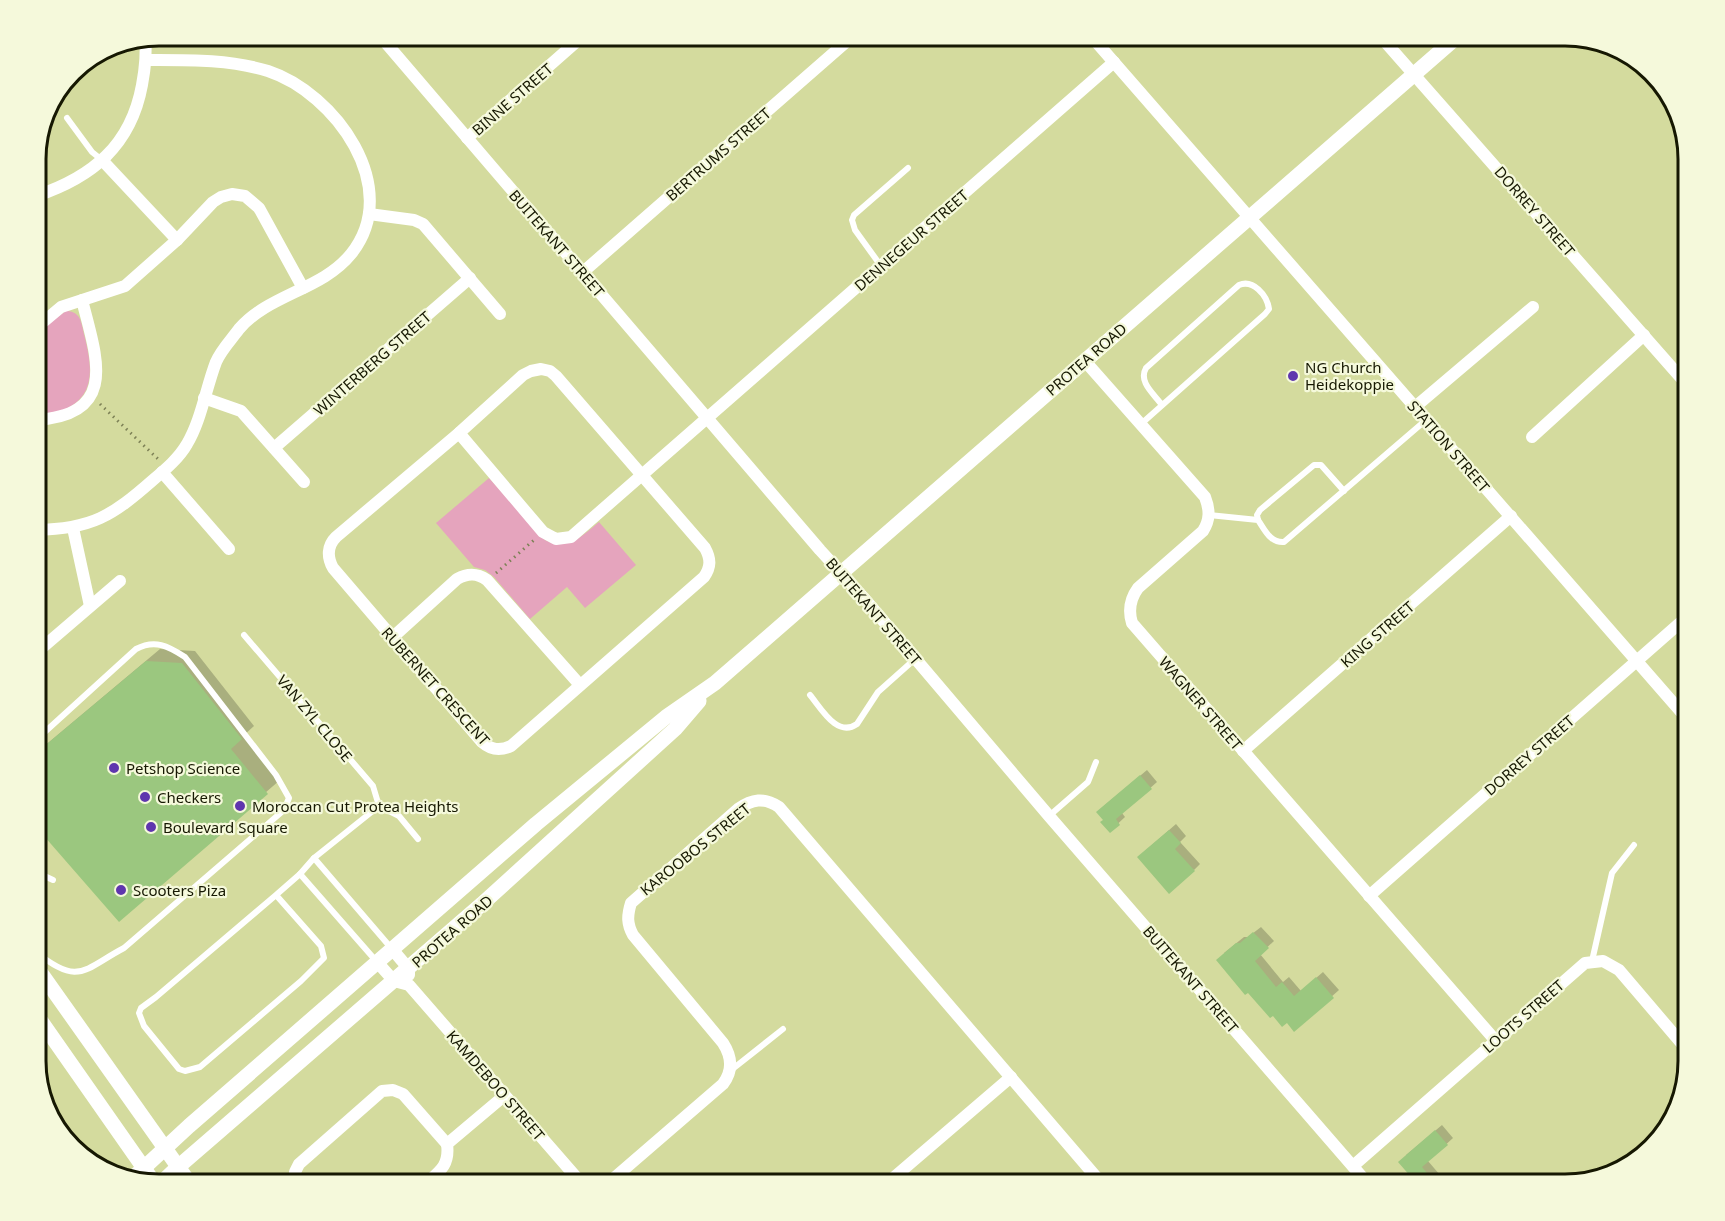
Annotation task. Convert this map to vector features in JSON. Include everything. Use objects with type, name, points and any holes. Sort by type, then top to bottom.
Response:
[{"type":"street","name":"STATION STREET","points":[[1100,46],[1678,708]]},
{"type":"street","name":"DORREY STREET","points":[[1389,46],[1678,374]]},
{"type":"street","name":"PROTEA ROAD","points":[[139,1172],[536,824],[666,717],[716,683],[1447,46]]},
{"type":"street","name":"BUITEKANT STREET","points":[[389,47],[841,574],[916,658],[1049,816],[1360,1174]]},
{"type":"street","name":"BINNE STREET","points":[[467,138],[571,47]]},
{"type":"street","name":"BERTRUMS STREET","points":[[583,272],[842,47]]},
{"type":"street","points":[[47,191],[93,168],[120,140],[133,119],[139,100],[146,60],[145,48]]},
{"type":"street","points":[[47,529],[73,528],[94,522],[116,511],[178,458],[188,443],[220,353],[247,320],[334,270],[351,253],[362,237],[369,214],[371,199],[369,182],[354,145],[323,106],[299,86],[270,72],[242,65],[183,60],[146,60]]},
{"type":"street","name":"DENNEGEUR STREET","points":[[543,532],[556,539],[572,537],[1114,62]]},
{"type":"street","points":[[102,160],[177,240]]},
{"type":"street","points":[[47,318],[56,310],[125,286],[177,240],[216,199],[232,194],[245,196],[259,208],[303,288]]},
{"type":"street","points":[[369,214],[414,220],[423,224],[500,314]]},
{"type":"street","name":"WINTERBERG STREET","points":[[274,448],[470,278]]},
{"type":"street","points":[[47,418],[70,415],[91,394],[97,374],[97,364],[82,300]]},
{"type":"street","points":[[1415,408],[1533,307]]},
{"type":"street","points":[[1532,437],[1644,335]]},
{"type":"street","points":[[1084,360],[1205,497],[1209,515]]},
{"type":"street","name":"RUBERNET CRESCENT","points":[[541,369],[550,371],[709,555],[709,570],[704,577],[511,746],[498,749],[482,742],[333,568],[328,556],[330,545],[336,537],[459,433],[523,375],[541,369]]},
{"type":"street","points":[[204,398],[241,411],[304,482]]},
{"type":"street","points":[[459,433],[543,532]]},
{"type":"street","points":[[165,470],[229,549]]},
{"type":"street","name":"WAGNER STREET","points":[[1209,515],[1203,531],[1138,588],[1130,603],[1130,614],[1138,631],[1495,1040]]},
{"type":"street","name":"KING STREET","points":[[1243,751],[1511,516]]},
{"type":"street","points":[[73,528],[90,606]]},
{"type":"street","points":[[393,637],[457,579],[471,574],[488,580],[580,685]]},
{"type":"street","points":[[47,637],[120,581]]},
{"type":"street","name":"DORREY STREET","points":[[1369,896],[1678,625]]},
{"type":"street","name":"PROTEA ROAD","points":[[169,1174],[402,983],[409,969],[675,729],[716,683]]},
{"type":"street","name":"KAROOBOS STREET","points":[[730,1071],[730,1056],[727,1049],[633,935],[627,916],[631,903],[637,896],[738,809],[761,800],[770,801],[779,807],[1094,1174]]},
{"type":"street","points":[[392,949],[409,969]]},
{"type":"street","points":[[1592,961],[1609,963],[1619,970],[1678,1039]]},
{"type":"street","name":"LOOTS STREET","points":[[1353,1166],[1579,967],[1592,961]]},
{"type":"street","name":"KAMDEBOO STREET","points":[[378,963],[402,983],[573,1174]]},
{"type":"street","points":[[47,982],[183,1174]]},
{"type":"street","points":[[47,1031],[139,1172]]},
{"type":"street","points":[[619,1174],[723,1084],[730,1071]]},
{"type":"street","points":[[898,1174],[1011,1077]]},
{"type":"street","points":[[295,1174],[299,1164],[382,1091],[393,1090],[403,1094],[447,1144],[448,1154],[444,1167],[436,1174]]},
{"type":"street","points":[[447,1144],[504,1096]]},
{"type":"lane","points":[[67,118],[92,152],[102,160]]},
{"type":"lane","points":[[881,266],[855,231],[852,220],[854,215],[908,168]]},
{"type":"lane","points":[[1141,424],[1269,309],[1266,298],[1253,285],[1244,283],[1239,285],[1146,368],[1143,374],[1144,382],[1162,405]]},
{"type":"lane","points":[[1344,491],[1321,465],[1314,465],[1260,510],[1257,515],[1258,520],[1272,539],[1276,542],[1284,542],[1344,491],[1426,420]]},
{"type":"lane","points":[[1209,515],[1258,520]]},
{"type":"lane","name":"VAN ZYL CLOSE","points":[[244,635],[373,786],[379,806]]},
{"type":"lane","points":[[47,730],[136,649],[145,644],[156,643],[170,647],[185,657],[276,776],[289,798],[284,810],[124,948],[95,966],[76,972],[66,971],[47,960]]},
{"type":"lane","points":[[810,695],[835,724],[846,729],[852,728],[878,692],[916,658]]},
{"type":"lane","points":[[1049,816],[1088,782],[1096,762]]},
{"type":"lane","points":[[276,895],[321,946],[324,958],[301,981],[200,1067],[185,1071],[179,1069],[144,1026],[139,1013],[141,1008],[156,998],[276,895],[314,858],[379,806],[399,816],[418,839]]},
{"type":"lane","points":[[1592,961],[1612,873],[1634,845]]},
{"type":"lane","points":[[314,858],[392,949]]},
{"type":"lane","points":[[300,874],[378,963]]},
{"type":"lane","points":[[47,877],[53,880]]},
{"type":"lane","points":[[730,1071],[783,1029]]},
{"type":"path","points":[[91,394],[165,470]]},
{"type":"path","points":[[488,580],[543,532]]},
{"type":"shaded area","points":[[66,311],[79,318],[89,357],[90,377],[84,394],[77,402],[68,408],[47,413],[47,326]]},
{"type":"shaded area","points":[[489,478],[545,540],[553,543],[568,543],[581,537],[599,522],[636,565],[585,608],[567,587],[530,619],[494,577],[485,570],[474,567],[436,523]]},
{"type":"building","points":[[146,661],[182,663],[242,739],[231,749],[268,794],[119,922],[47,839],[47,744]]},
{"type":"building","points":[[1140,775],[1152,789],[1116,819],[1120,825],[1110,833],[1100,822],[1103,820],[1096,812]]},
{"type":"building","points":[[1169,830],[1181,843],[1175,849],[1195,871],[1169,894],[1137,857]]},
{"type":"building","points":[[1253,932],[1269,948],[1255,961],[1276,987],[1282,982],[1294,996],[1316,977],[1334,998],[1294,1032],[1287,1023],[1282,1027],[1273,1016],[1270,1018],[1248,993],[1245,995],[1216,960]]},
{"type":"building","points":[[1435,1130],[1448,1145],[1422,1167],[1428,1174],[1408,1174],[1398,1162]]},
{"type":"place","name":"NG Church Heidekoppie","points":[[1293,376]]},
{"type":"place","name":"Petshop Science","points":[[114,768]]},
{"type":"place","name":"Checkers","points":[[145,797]]},
{"type":"place","name":"Moroccan Cut Protea Heights","points":[[240,806]]},
{"type":"place","name":"Boulevard Square","points":[[151,827]]},
{"type":"place","name":"Scooters Piza","points":[[121,890]]}]
